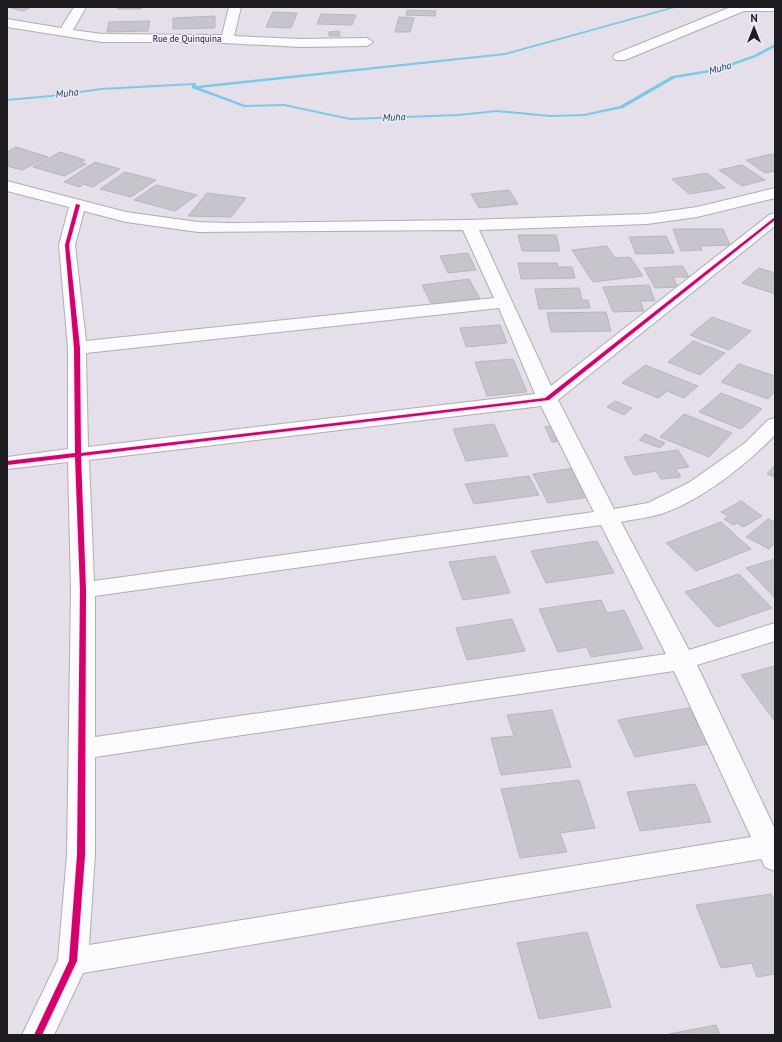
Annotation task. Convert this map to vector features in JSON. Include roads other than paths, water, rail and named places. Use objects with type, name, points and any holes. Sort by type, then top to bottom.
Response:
[{"type":"street","points":[[65,32],[80,7]]},
{"type":"street","points":[[227,38],[235,7]]},
{"type":"street","points":[[620,57],[741,7],[775,7]]},
{"type":"street","name":"Rue de Quinquina","points":[[7,23],[102,38],[227,38],[272,43],[367,42]]},
{"type":"street","points":[[7,186],[126,217],[198,227],[236,228],[591,222],[647,218],[697,212],[775,194]]},
{"type":"street","points":[[38,1035],[73,962],[81,855],[80,749],[83,590],[78,454],[77,348],[67,245],[78,205]]},
{"type":"street","points":[[7,463],[547,399],[775,218]]},
{"type":"street","points":[[73,962],[773,850],[682,661],[547,399],[505,302],[469,225]]},
{"type":"street","points":[[77,348],[505,302]]},
{"type":"street","points":[[83,590],[608,518],[654,509],[698,487],[752,447],[775,424]]},
{"type":"street","points":[[80,749],[682,661],[775,632]]},
{"type":"waterway","points":[[196,87],[505,54],[676,7]]},
{"type":"waterway","name":"Muha","points":[[7,100],[101,89],[194,84],[194,87],[244,106],[284,105],[350,119],[459,115],[496,111],[550,116],[584,115],[621,107],[674,77],[716,70],[755,56],[775,45]]}]
